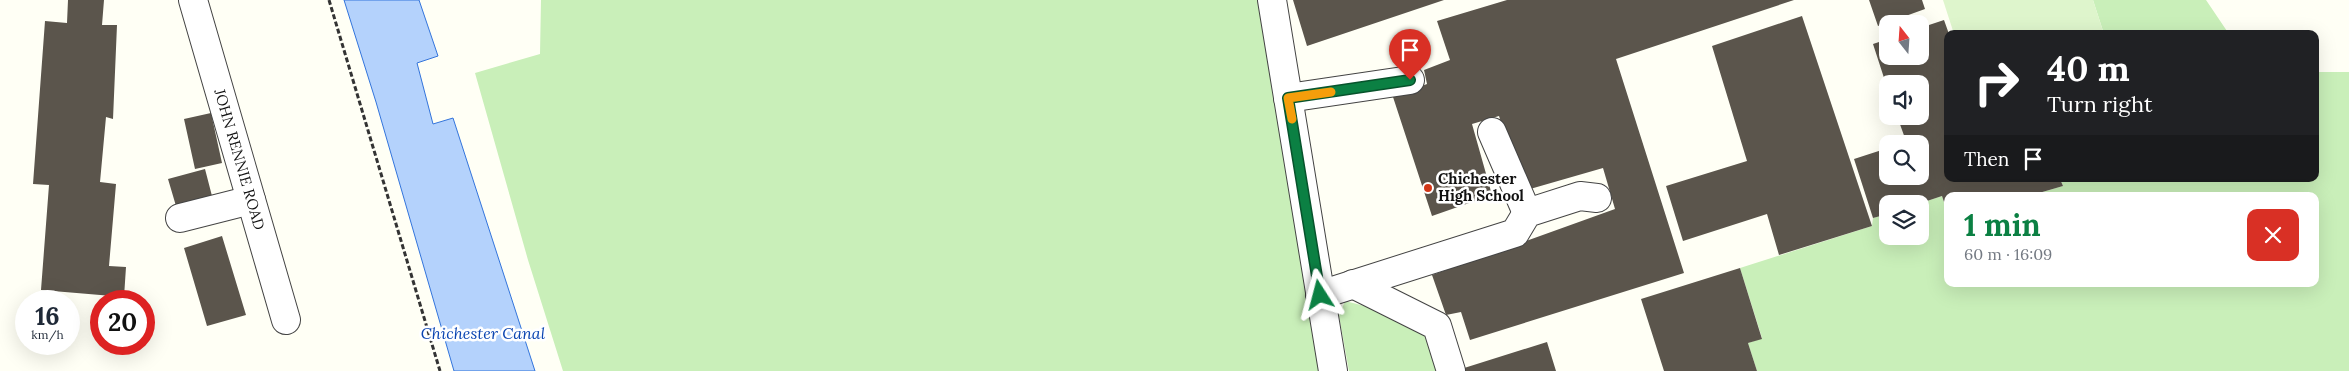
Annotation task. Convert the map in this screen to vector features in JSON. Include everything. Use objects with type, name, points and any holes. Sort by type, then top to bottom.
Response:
[{"type":"street","name":"JOHN RENNIE ROAD","points":[[193,0],[286,320]]},
{"type":"street","points":[[1272,0],[1333,371]]},
{"type":"street","points":[[1288,98],[1410,80]]},
{"type":"street","points":[[1492,132],[1527,213]]},
{"type":"street","points":[[1320,295],[1515,233],[1527,213],[1580,196],[1597,198]]},
{"type":"street","points":[[180,218],[251,200]]},
{"type":"street","points":[[1353,284],[1437,326],[1451,371]]},
{"type":"path","points":[[329,0],[440,371]]},
{"type":"green space","points":[[541,0],[1264,0],[1323,371],[563,371],[528,260],[475,73],[540,54]]},
{"type":"green space","points":[[1943,0],[2093,0],[2103,30],[1953,30]]},
{"type":"green space","points":[[2093,0],[2206,0],[2226,30],[2103,30]]},
{"type":"green space","points":[[2319,72],[2349,72],[2349,371],[1757,371],[1748,343],[1762,338],[1740,268],[1872,226],[1873,218],[1879,216],[1879,245],[1929,245],[1929,200],[1942,196],[1944,202],[1944,287],[2319,287],[2319,192],[2043,192],[2063,186],[2061,182],[2319,182]]},
{"type":"green space","points":[[1345,301],[1369,307],[1424,331],[1438,371],[1349,371],[1339,316]]},
{"type":"water","name":"Chichester Canal","points":[[344,0],[419,0],[438,56],[417,63],[433,124],[453,118],[535,371],[454,371],[376,102]]},
{"type":"building","points":[[68,0],[104,0],[102,25],[117,25],[113,119],[106,117],[100,182],[116,184],[109,266],[126,267],[124,290],[90,290],[90,294],[80,293],[80,290],[41,290],[49,185],[33,184],[45,21],[67,23]]},
{"type":"building","points":[[1293,0],[1444,0],[1307,46]]},
{"type":"building","points":[[1507,0],[1794,0],[1616,59],[1684,273],[1470,340],[1461,312],[1446,315],[1432,275],[1615,209],[1603,168],[1523,191],[1499,116],[1472,124],[1492,195],[1432,216],[1393,97],[1427,84],[1424,70],[1450,60],[1437,21]]},
{"type":"building","points":[[1869,0],[1922,0],[1925,9],[1908,15],[1879,15],[1878,26]]},
{"type":"building","points":[[1802,16],[1872,226],[1779,255],[1767,214],[1683,241],[1666,186],[1747,161],[1712,46]]},
{"type":"building","points":[[1944,20],[1948,30],[1944,30],[1944,182],[2061,182],[2063,186],[2043,192],[1944,192],[1944,202],[1942,196],[1929,200],[1929,195],[1879,195],[1879,216],[1873,218],[1854,159],[1879,151],[1879,185],[1929,185],[1929,135],[1904,135],[1900,125],[1929,125],[1929,75],[1883,75],[1880,65],[1929,65],[1929,25]]},
{"type":"building","points":[[1879,42],[1879,62],[1873,44]]},
{"type":"building","points":[[211,113],[222,163],[195,169],[184,119]]},
{"type":"building","points":[[205,169],[212,196],[176,206],[168,179]]},
{"type":"building","points":[[222,236],[246,315],[207,326],[184,248]]},
{"type":"building","points":[[1740,268],[1762,339],[1748,343],[1757,371],[1664,371],[1641,299]]},
{"type":"building","points":[[1547,342],[1556,371],[1462,371],[1461,369]]},
{"type":"slow traffic","points":[[1292,119],[1288,98],[1331,92]]},
{"type":"place","name":"Chichester High School","points":[[1428,188]]},
{"type":"route","points":[[1320,295],[1288,98],[1410,80]]}]
